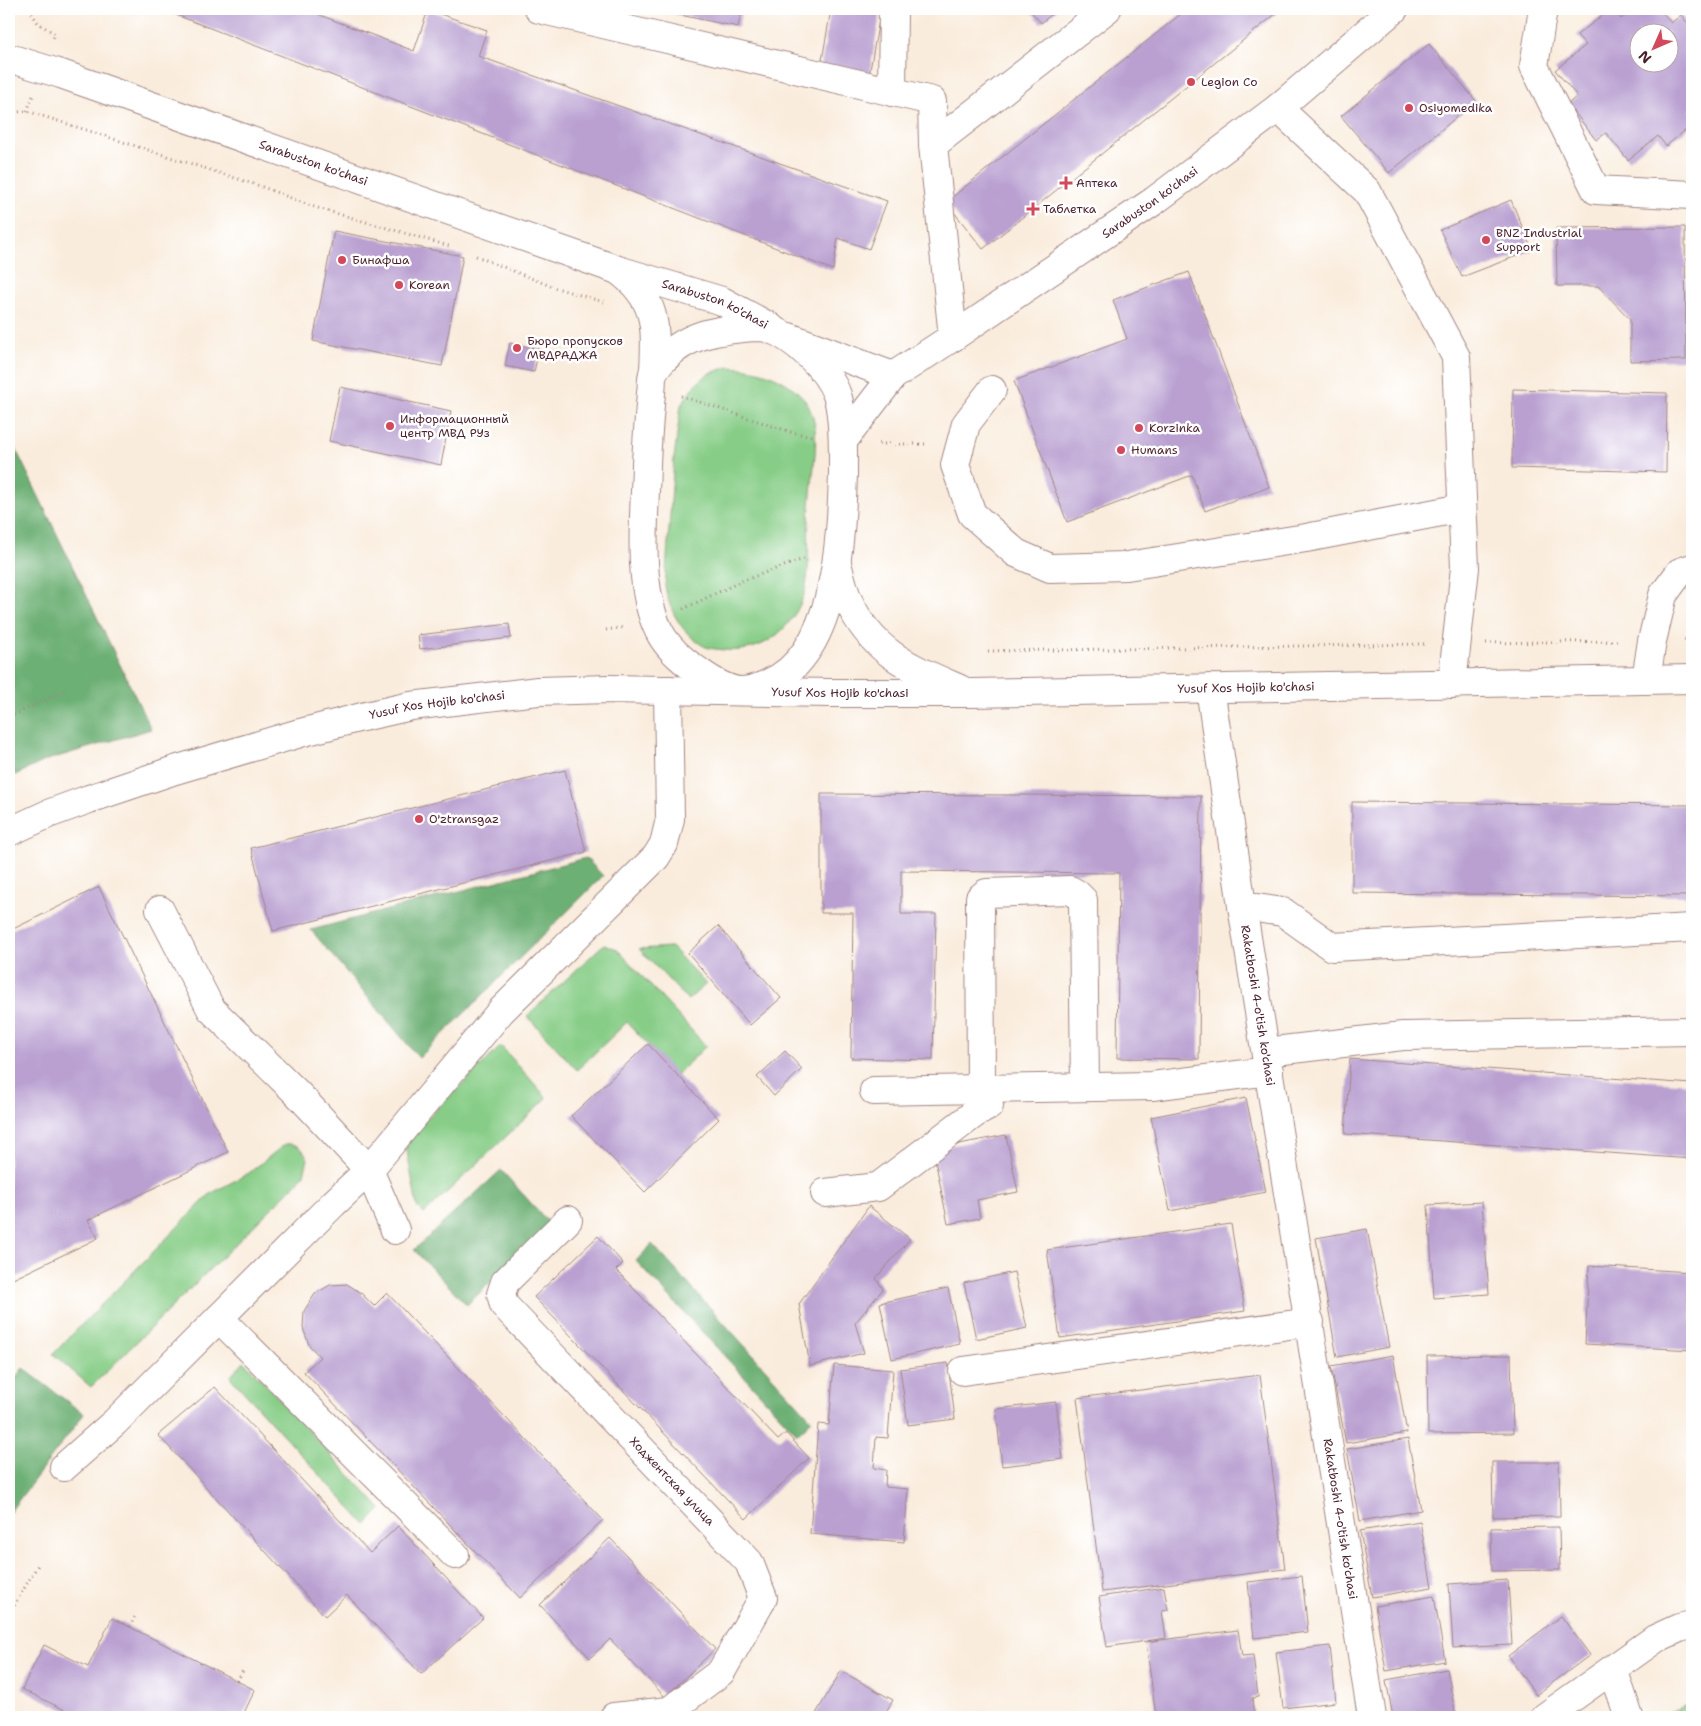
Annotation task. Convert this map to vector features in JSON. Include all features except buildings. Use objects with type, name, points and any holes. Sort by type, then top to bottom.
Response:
[{"type":"main road","points":[[539,9],[932,101],[934,145],[953,337]]},
{"type":"main road","points":[[892,92],[893,9]]},
{"type":"main road","points":[[934,145],[1107,9]]},
{"type":"main road","name":"Sarabuston ko'chasi","points":[[843,441],[893,376],[1154,201],[1278,108],[1394,9]]},
{"type":"main road","points":[[1543,9],[1534,66],[1596,190],[1692,195]]},
{"type":"main road","name":"Sarabuston ko'chasi","points":[[9,58],[61,74],[618,270],[722,301],[783,335],[893,376]]},
{"type":"main road","points":[[1278,108],[1367,191],[1456,357],[1465,568],[1452,684]]},
{"type":"main road","name":"Sarabuston ko'chasi","points":[[618,270],[635,285],[647,302],[656,335],[647,435],[644,556],[648,600],[656,622],[667,642],[691,666],[718,683],[740,691]]},
{"type":"main road","points":[[653,378],[678,345],[690,338],[723,330],[765,327],[795,343],[820,367],[837,394],[843,441],[842,508],[837,554],[823,618],[816,637],[806,654],[781,678],[765,685],[740,691]]},
{"type":"main road","points":[[992,390],[966,424],[955,465],[972,514],[1016,553],[1050,568],[1127,566],[1306,538],[1462,508]]},
{"type":"main road","points":[[837,554],[847,598],[871,637],[883,650],[920,671],[971,693]]},
{"type":"main road","points":[[1646,680],[1652,641],[1663,595],[1680,572],[1692,568]]},
{"type":"main road","name":"Yusuf Xos Hojib ko'chasi","points":[[9,832],[90,799],[175,770],[300,733],[411,706],[538,691],[609,689],[971,693],[1692,679]]},
{"type":"main road","name":"Rakatboshi 4-o'tish ko'chasi","points":[[1210,688],[1242,906],[1372,1717]]},
{"type":"main road","points":[[64,1467],[115,1422],[369,1170],[501,1011],[656,858],[664,844],[670,819],[668,690]]},
{"type":"main road","points":[[977,1102],[980,898],[986,893],[1070,890],[1083,900],[1085,1087]]},
{"type":"main road","points":[[1242,906],[1283,912],[1332,947],[1692,928]]},
{"type":"main road","points":[[160,910],[211,1010],[297,1093],[369,1170],[395,1230]]},
{"type":"main road","points":[[825,1192],[878,1188],[977,1102],[1021,1088],[1152,1086],[1268,1061],[1403,1036],[1692,1031]]},
{"type":"main road","points":[[874,1091],[977,1102]]},
{"type":"main road","name":"Ходжентская улица","points":[[568,1220],[505,1282],[501,1294],[504,1305],[750,1562],[763,1598],[721,1672],[669,1711],[614,1717]]},
{"type":"main road","points":[[219,1318],[455,1554]]},
{"type":"main road","points":[[963,1370],[1310,1322]]},
{"type":"main road","points":[[1545,1717],[1655,1639],[1679,1628],[1692,1625]]},
{"type":"main road","points":[[1613,1669],[1629,1717]]},
{"type":"path","points":[[29,9],[38,24],[55,34]]},
{"type":"path","points":[[9,113],[28,111],[260,186],[311,206],[454,248]]},
{"type":"path","points":[[473,254],[553,287],[612,304]]},
{"type":"path","points":[[653,378],[700,403],[791,432],[843,441],[884,445],[961,444]]},
{"type":"path","points":[[606,630],[656,622],[744,580],[837,554]]},
{"type":"path","points":[[988,651],[1692,640]]},
{"type":"path","points":[[9,718],[66,690]]},
{"type":"path","points":[[9,1614],[38,1564]]},
{"type":"path","points":[[130,1627],[136,1614]]},
{"type":"path","points":[[237,1681],[244,1669]]},
{"type":"green space","points":[[728,367],[744,368],[775,377],[799,393],[811,411],[816,443],[809,519],[807,579],[801,602],[790,622],[775,637],[757,646],[736,650],[704,646],[688,634],[673,612],[665,586],[674,458],[681,405],[693,387],[708,374]]},
{"type":"green space","points":[[9,435],[151,729],[47,760],[9,778]]},
{"type":"green space","points":[[586,858],[603,876],[419,1058],[311,930]]},
{"type":"green space","points":[[604,944],[617,949],[706,1046],[676,1075],[627,1022],[577,1070],[527,1016]]},
{"type":"green space","points":[[671,947],[706,984],[688,1000],[639,949]]},
{"type":"green space","points":[[501,1046],[547,1098],[424,1214],[417,1207],[405,1140]]},
{"type":"green space","points":[[285,1144],[293,1144],[299,1147],[308,1159],[304,1174],[299,1181],[91,1387],[53,1354],[210,1194],[249,1173]]},
{"type":"green space","points":[[501,1170],[550,1224],[467,1305],[414,1250]]},
{"type":"green space","points":[[652,1244],[812,1420],[797,1434],[636,1261]]},
{"type":"green space","points":[[244,1361],[381,1509],[366,1525],[230,1377]]},
{"type":"green space","points":[[23,1368],[84,1414],[9,1513],[9,1387]]},
{"type":"green space","points":[[1692,1704],[1692,1717],[1670,1717],[1669,1712]]},
{"type":"place","name":"Legion Co","points":[[1191,82]]},
{"type":"place","name":"Osiyomedika","points":[[1409,108]]},
{"type":"place","name":"Аптека","points":[[1066,183]]},
{"type":"place","name":"Таблетка","points":[[1033,209]]},
{"type":"place","name":"BNZ Industrial Support","points":[[1486,240]]},
{"type":"place","name":"Бинафша","points":[[342,260]]},
{"type":"place","name":"Korean","points":[[399,285]]},
{"type":"place","name":"Бюро пропусков МВДРАДЖА","points":[[517,348]]},
{"type":"place","name":"Информационный центр МВД РУз","points":[[390,426]]},
{"type":"place","name":"Korzinka","points":[[1139,428]]},
{"type":"place","name":"Humans","points":[[1121,450]]},
{"type":"place","name":"O'ztransgaz","points":[[419,819]]}]
